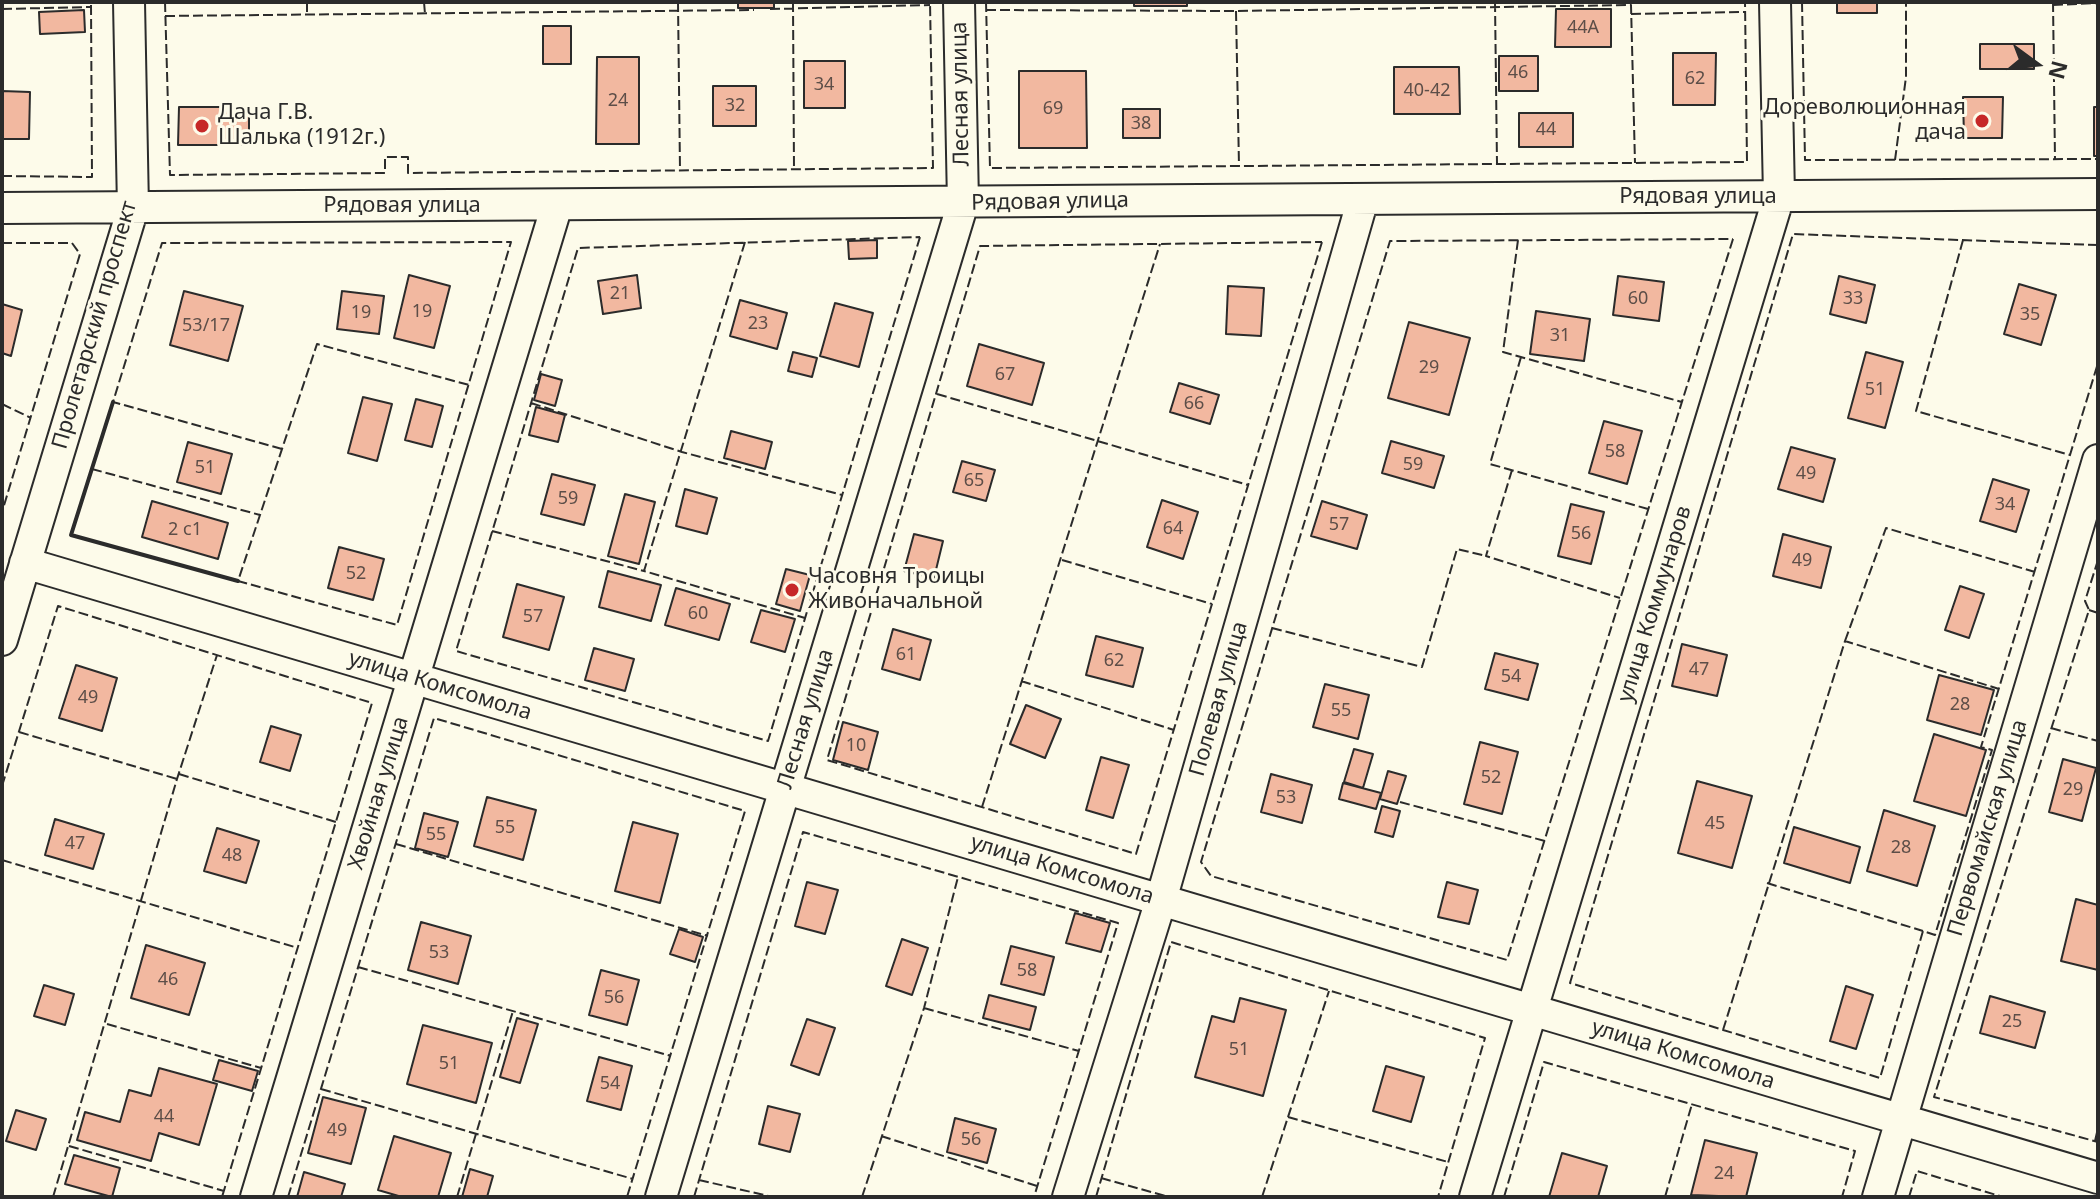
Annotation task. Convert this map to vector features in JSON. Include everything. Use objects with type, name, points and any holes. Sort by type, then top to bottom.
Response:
[{"type":"street","name":"Пролетарский проспект","points":[[2,640],[133,208],[129,2]]},
{"type":"street","name":"Лесная улица","points":[[661,1197],[963,203],[959,2]]},
{"type":"street","name":"улица Коммунаров","points":[[1475,1197],[1779,196],[1775,2]]},
{"type":"street","name":"Рядовая улица","points":[[2,208],[2098,194]]},
{"type":"street","name":"Полевая улица","points":[[1068,1197],[1161,900],[1363,199]]},
{"type":"street","name":"Хвойная улица","points":[[256,1197],[557,205]]},
{"type":"street","name":"Первомайская улица","points":[[1878,1197],[2098,460]]},
{"type":"street","name":"улица Комсомола","points":[[25,563],[2098,1178]]},
{"type":"building","points":[[738,2],[774,2],[774,8],[738,8]]},
{"type":"building","points":[[1134,2],[1187,2],[1187,6],[1134,6]]},
{"type":"building","points":[[1837,2],[1877,2],[1877,13],[1837,13]]},
{"type":"building","points":[[1556,9],[1611,9],[1611,47],[1555,47]]},
{"type":"building","points":[[84,10],[85,32],[40,34],[39,12]]},
{"type":"building","points":[[543,26],[571,26],[571,64],[543,64]]},
{"type":"building","points":[[1980,44],[2034,44],[2034,69],[1980,69]]},
{"type":"building","points":[[1673,53],[1716,53],[1715,105],[1673,105]]},
{"type":"building","points":[[1499,56],[1538,56],[1538,91],[1499,91]]},
{"type":"building","points":[[597,57],[639,57],[639,144],[596,144]]},
{"type":"building","points":[[804,61],[845,61],[845,108],[804,108]]},
{"type":"building","points":[[1394,67],[1459,67],[1460,114],[1394,114]]},
{"type":"building","points":[[1019,71],[1086,71],[1087,148],[1019,148]]},
{"type":"building","points":[[713,86],[756,86],[756,126],[713,126]]},
{"type":"building","points":[[2,91],[30,92],[29,139],[2,139]]},
{"type":"building","points":[[1963,97],[2003,97],[2002,138],[1964,138]]},
{"type":"building","points":[[179,107],[249,107],[249,145],[178,145]]},
{"type":"building","points":[[2094,107],[2098,107],[2098,156],[2094,156]]},
{"type":"building","points":[[1123,109],[1160,109],[1160,138],[1123,138]]},
{"type":"building","points":[[1519,113],[1573,113],[1573,147],[1519,147]]},
{"type":"building","points":[[877,240],[877,258],[849,259],[848,241]]},
{"type":"building","points":[[409,275],[450,286],[434,348],[394,338]]},
{"type":"building","points":[[637,275],[641,308],[603,314],[598,281]]},
{"type":"building","points":[[1618,276],[1664,282],[1659,321],[1613,315]]},
{"type":"building","points":[[1839,276],[1875,285],[1866,323],[1830,314]]},
{"type":"building","points":[[2019,284],[2056,295],[2041,345],[2004,334]]},
{"type":"building","points":[[1228,286],[1264,288],[1261,336],[1226,334]]},
{"type":"building","points":[[184,291],[243,306],[228,361],[170,345]]},
{"type":"building","points":[[342,291],[384,296],[379,334],[337,329]]},
{"type":"building","points":[[740,300],[787,313],[777,349],[730,336]]},
{"type":"building","points":[[835,303],[873,313],[859,367],[820,356]]},
{"type":"building","points":[[2,304],[22,310],[11,356],[2,353]]},
{"type":"building","points":[[1536,311],[1590,319],[1584,361],[1530,354]]},
{"type":"building","points":[[1409,322],[1470,338],[1449,415],[1388,398]]},
{"type":"building","points":[[979,344],[1044,363],[1032,405],[967,386]]},
{"type":"building","points":[[793,352],[817,358],[812,377],[788,371]]},
{"type":"building","points":[[1866,352],[1903,362],[1885,428],[1848,418]]},
{"type":"building","points":[[541,374],[562,380],[555,406],[534,400]]},
{"type":"building","points":[[1179,383],[1219,395],[1210,424],[1170,412]]},
{"type":"building","points":[[363,397],[392,404],[377,461],[348,453]]},
{"type":"building","points":[[416,399],[443,406],[432,447],[405,440]]},
{"type":"building","points":[[536,407],[565,415],[558,442],[529,435]]},
{"type":"building","points":[[1604,421],[1642,431],[1627,484],[1589,473]]},
{"type":"building","points":[[731,431],[772,442],[765,469],[724,458]]},
{"type":"building","points":[[1391,441],[1444,456],[1434,488],[1382,473]]},
{"type":"building","points":[[188,442],[232,454],[221,494],[177,482]]},
{"type":"building","points":[[1791,447],[1835,459],[1823,502],[1778,489]]},
{"type":"building","points":[[962,461],[995,470],[986,501],[953,492]]},
{"type":"building","points":[[552,474],[595,485],[584,525],[541,514]]},
{"type":"building","points":[[1993,479],[2029,490],[2016,532],[1980,521]]},
{"type":"building","points":[[685,489],[717,498],[707,534],[676,526]]},
{"type":"building","points":[[625,494],[655,502],[639,564],[608,556]]},
{"type":"building","points":[[1162,500],[1198,512],[1183,559],[1147,547]]},
{"type":"building","points":[[152,501],[228,523],[218,559],[142,537]]},
{"type":"building","points":[[1322,501],[1367,515],[1357,549],[1311,536]]},
{"type":"building","points":[[1571,504],[1604,512],[1591,564],[1558,556]]},
{"type":"building","points":[[914,534],[943,541],[934,578],[904,571]]},
{"type":"building","points":[[1783,534],[1831,547],[1821,588],[1773,576]]},
{"type":"building","points":[[339,547],[384,559],[373,600],[328,588]]},
{"type":"building","points":[[786,569],[810,575],[800,611],[776,604]]},
{"type":"building","points":[[608,571],[661,585],[651,621],[599,607]]},
{"type":"building","points":[[517,584],[564,597],[549,650],[503,637]]},
{"type":"building","points":[[1960,586],[1984,594],[1969,638],[1945,630]]},
{"type":"building","points":[[676,588],[730,604],[719,640],[665,625]]},
{"type":"building","points":[[761,610],[795,619],[785,652],[751,642]]},
{"type":"building","points":[[893,629],[931,640],[920,680],[882,669]]},
{"type":"building","points":[[1096,636],[1143,648],[1133,687],[1086,675]]},
{"type":"building","points":[[1682,644],[1727,655],[1717,696],[1672,686]]},
{"type":"building","points":[[594,648],[634,659],[625,691],[585,680]]},
{"type":"building","points":[[1495,653],[1538,664],[1528,700],[1485,689]]},
{"type":"building","points":[[76,665],[117,678],[102,731],[59,718]]},
{"type":"building","points":[[1939,675],[1994,690],[1981,735],[1927,720]]},
{"type":"building","points":[[1325,684],[1369,695],[1358,739],[1313,727]]},
{"type":"building","points":[[1026,705],[1061,719],[1045,758],[1010,744]]},
{"type":"building","points":[[843,722],[878,732],[868,770],[833,760]]},
{"type":"building","points":[[271,726],[301,735],[290,771],[260,762]]},
{"type":"building","points":[[1934,734],[1986,750],[1966,816],[1914,801]]},
{"type":"building","points":[[1480,742],[1518,752],[1502,814],[1464,804]]},
{"type":"building","points":[[1354,749],[1373,754],[1363,788],[1344,782]]},
{"type":"building","points":[[1101,757],[1129,765],[1113,818],[1086,810]]},
{"type":"building","points":[[2063,759],[2096,768],[2082,821],[2049,812]]},
{"type":"building","points":[[1388,771],[1406,776],[1397,804],[1380,799]]},
{"type":"building","points":[[1271,774],[1312,785],[1302,823],[1261,812]]},
{"type":"building","points":[[1697,781],[1752,796],[1732,868],[1678,853]]},
{"type":"building","points":[[1343,783],[1381,793],[1376,809],[1339,799]]},
{"type":"building","points":[[487,797],[536,810],[523,860],[474,846]]},
{"type":"building","points":[[1382,806],[1400,811],[1393,837],[1375,832]]},
{"type":"building","points":[[1884,810],[1935,826],[1917,886],[1867,871]]},
{"type":"building","points":[[424,813],[458,822],[448,857],[415,848]]},
{"type":"building","points":[[55,819],[104,834],[93,869],[45,855]]},
{"type":"building","points":[[633,822],[678,834],[660,903],[615,891]]},
{"type":"building","points":[[1794,827],[1860,847],[1850,883],[1784,863]]},
{"type":"building","points":[[217,828],[259,841],[246,883],[204,871]]},
{"type":"building","points":[[807,882],[838,890],[825,934],[795,926]]},
{"type":"building","points":[[1447,882],[1478,890],[1469,924],[1438,917]]},
{"type":"building","points":[[2076,899],[2098,905],[2098,970],[2061,961]]},
{"type":"building","points":[[1075,913],[1110,923],[1101,952],[1066,943]]},
{"type":"building","points":[[421,922],[471,936],[458,984],[408,970]]},
{"type":"building","points":[[679,929],[703,937],[695,962],[670,954]]},
{"type":"building","points":[[902,939],[928,948],[912,995],[886,986]]},
{"type":"building","points":[[146,945],[205,963],[189,1015],[131,998]]},
{"type":"building","points":[[1011,946],[1054,957],[1044,995],[1001,984]]},
{"type":"building","points":[[601,970],[639,980],[627,1025],[589,1015]]},
{"type":"building","points":[[44,985],[74,994],[65,1025],[34,1016]]},
{"type":"building","points":[[1846,986],[1873,995],[1856,1049],[1830,1041]]},
{"type":"building","points":[[989,995],[1036,1007],[1030,1030],[983,1018]]},
{"type":"building","points":[[1990,996],[2045,1012],[2035,1048],[1980,1033]]},
{"type":"building","points":[[1240,998],[1286,1010],[1263,1096],[1195,1077],[1212,1016],[1234,1022]]},
{"type":"building","points":[[517,1018],[538,1024],[520,1083],[500,1077]]},
{"type":"building","points":[[807,1019],[835,1028],[819,1075],[791,1065]]},
{"type":"building","points":[[423,1025],[492,1043],[476,1103],[407,1084]]},
{"type":"building","points":[[599,1057],[632,1066],[621,1110],[587,1101]]},
{"type":"building","points":[[219,1060],[258,1071],[252,1091],[213,1080]]},
{"type":"building","points":[[1386,1066],[1424,1077],[1411,1122],[1373,1111]]},
{"type":"building","points":[[159,1068],[217,1084],[199,1145],[159,1133],[151,1161],[77,1140],[85,1112],[120,1122],[129,1090],[151,1096]]},
{"type":"building","points":[[323,1097],[366,1108],[351,1164],[308,1153]]},
{"type":"building","points":[[768,1106],[800,1114],[790,1152],[759,1144]]},
{"type":"building","points":[[16,1110],[46,1119],[36,1150],[6,1141]]},
{"type":"building","points":[[955,1118],[996,1129],[987,1163],[947,1152]]},
{"type":"building","points":[[394,1136],[451,1153],[438,1197],[402,1197],[378,1190]]},
{"type":"building","points":[[1705,1140],[1757,1153],[1746,1197],[1691,1195]]},
{"type":"building","points":[[1562,1153],[1607,1166],[1598,1197],[1549,1197]]},
{"type":"building","points":[[74,1155],[120,1168],[112,1197],[65,1184]]},
{"type":"building","points":[[470,1169],[493,1176],[487,1197],[462,1197]]},
{"type":"building","points":[[304,1172],[345,1184],[341,1197],[297,1197]]},
{"type":"fence","points":[[2,176],[92,177],[91,2]]},
{"type":"fence","points":[[165,2],[170,175],[385,173],[385,157],[408,157],[408,173],[933,168],[930,2]]},
{"type":"fence","points":[[307,2],[307,14]]},
{"type":"fence","points":[[424,2],[425,14]]},
{"type":"fence","points":[[678,2],[680,170]]},
{"type":"fence","points":[[793,2],[794,169]]},
{"type":"fence","points":[[986,2],[990,168],[1747,162],[1745,2]]},
{"type":"fence","points":[[1495,2],[1497,164]]},
{"type":"fence","points":[[1802,2],[1805,160],[2098,159]]},
{"type":"fence","points":[[1895,160],[1906,77],[1906,2]]},
{"type":"fence","points":[[2053,2],[2055,160]]},
{"type":"fence","points":[[2053,5],[2098,3]]},
{"type":"fence","points":[[770,9],[930,5]]},
{"type":"fence","points":[[986,10],[1236,11],[1631,5],[1635,163]]},
{"type":"fence","points":[[2,9],[91,7]]},
{"type":"fence","points":[[165,16],[754,10]]},
{"type":"fence","points":[[1236,11],[1239,166]]},
{"type":"fence","points":[[1631,14],[1745,12]]},
{"type":"fence","points":[[2098,245],[1793,234],[1570,983],[1880,1078],[1923,931],[1935,935],[1992,750],[1981,747],[2098,363]]},
{"type":"fence","points":[[920,237],[768,741],[456,651],[578,248],[920,237]]},
{"type":"fence","points":[[1733,239],[1507,960],[1211,876],[1201,862],[1390,241],[1733,239]]},
{"type":"fence","points":[[1518,240],[1503,352],[1682,402]]},
{"type":"fence","points":[[1963,240],[1916,411],[2070,455]]},
{"type":"fence","points":[[282,449],[113,402],[162,243],[511,242],[397,625],[238,581],[317,344],[469,385]]},
{"type":"fence","points":[[745,242],[644,571],[805,618]]},
{"type":"fence","points":[[1322,242],[1136,854],[827,760],[980,246],[1322,242]]},
{"type":"fence","points":[[2,243],[72,243],[80,254],[2,512]]},
{"type":"fence","points":[[982,807],[1160,244]]},
{"type":"fence","points":[[1521,357],[1490,464],[1648,509]]},
{"type":"fence","points":[[937,394],[1248,485]]},
{"type":"fence","points":[[531,403],[682,452],[842,495]]},
{"type":"fence","points":[[2,404],[31,418]]},
{"type":"fence","points":[[92,469],[260,515]]},
{"type":"fence","points":[[1512,470],[1486,556],[1620,598]]},
{"type":"fence","points":[[1845,641],[1886,528],[2035,572]]},
{"type":"fence","points":[[492,531],[644,571]]},
{"type":"fence","points":[[1272,628],[1422,667],[1457,549],[1486,556]]},
{"type":"fence","points":[[1062,560],[1212,604]]},
{"type":"fence","points":[[2098,560],[2085,601],[2089,610],[1934,1097],[2098,1142]]},
{"type":"fence","points":[[2,786],[58,606],[372,703],[222,1197]]},
{"type":"fence","points":[[2089,610],[2098,613]]},
{"type":"fence","points":[[1723,1030],[1845,641],[1999,689]]},
{"type":"fence","points":[[53,1197],[217,655]]},
{"type":"fence","points":[[1021,681],[1174,730]]},
{"type":"fence","points":[[288,1197],[434,718],[745,811],[627,1197]]},
{"type":"fence","points":[[2051,728],[2098,741]]},
{"type":"fence","points":[[19,732],[177,779]]},
{"type":"fence","points":[[179,774],[336,822]]},
{"type":"fence","points":[[1400,802],[1545,841]]},
{"type":"fence","points":[[694,1197],[803,832],[1118,923],[1034,1197]]},
{"type":"fence","points":[[396,844],[708,936]]},
{"type":"fence","points":[[2,860],[298,948]]},
{"type":"fence","points":[[862,1197],[924,1008],[958,877]]},
{"type":"fence","points":[[1767,883],[1923,931]]},
{"type":"fence","points":[[1096,1197],[1171,942],[1485,1038],[1438,1197]]},
{"type":"fence","points":[[358,967],[671,1056]]},
{"type":"fence","points":[[1262,1197],[1329,991]]},
{"type":"fence","points":[[924,1008],[1079,1051]]},
{"type":"fence","points":[[457,1197],[513,1011]]},
{"type":"fence","points":[[107,1024],[261,1068]]},
{"type":"fence","points":[[1504,1197],[1544,1062],[1855,1151],[1842,1197]]},
{"type":"fence","points":[[321,1089],[633,1179]]},
{"type":"fence","points":[[1665,1197],[1692,1104]]},
{"type":"fence","points":[[1288,1117],[1448,1162]]},
{"type":"fence","points":[[2095,1141],[2098,1128]]},
{"type":"fence","points":[[881,1136],[1037,1186]]},
{"type":"fence","points":[[69,1146],[224,1191]]},
{"type":"fence","points":[[1909,1197],[1917,1171],[2003,1197]]},
{"type":"fence","points":[[1101,1178],[1169,1197]]},
{"type":"fence","points":[[699,1180],[773,1197]]},
{"type":"wall","points":[[113,402],[71,535],[238,581]]},
{"type":"place","name":"Дореволюционная дача","points":[[1982,121]]},
{"type":"place","name":"Дача Г.В. Шалька (1912г.)","points":[[202,126]]},
{"type":"place","name":"Часовня Троицы Живоначальной","points":[[792,590]]}]
